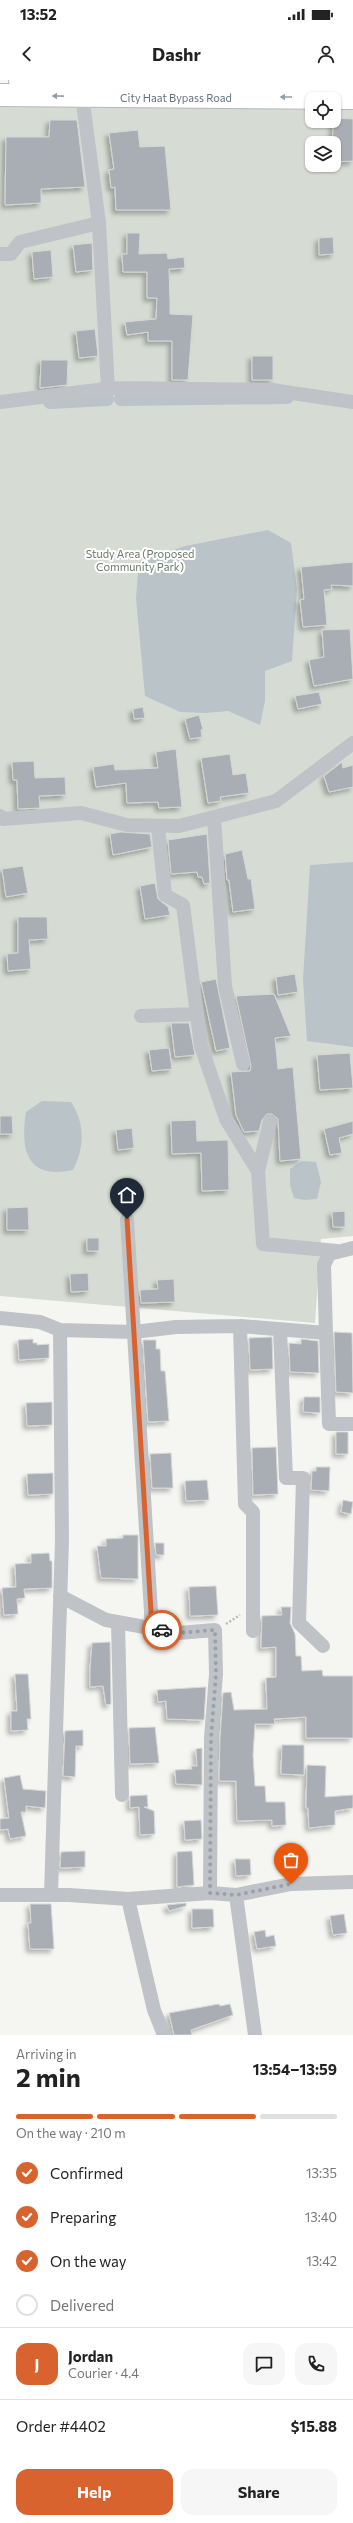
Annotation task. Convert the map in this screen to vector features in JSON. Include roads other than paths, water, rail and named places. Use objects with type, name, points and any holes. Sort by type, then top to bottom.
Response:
[{"type":"main road","name":"City Haat Bypass Road","points":[[20,80],[80,86],[353,98]]},
{"type":"main road","name":"City Haat Bypass Road","points":[[0,95],[80,86],[353,80]]},
{"type":"street","points":[[80,86],[99,223],[108,389]]},
{"type":"street","points":[[0,254],[11,254],[20,242],[99,223]]},
{"type":"street","points":[[0,402],[108,389],[272,390],[353,402]]},
{"type":"street","points":[[1,820],[81,813],[127,825],[179,826],[276,801],[353,743]]},
{"type":"street","points":[[214,817],[225,986],[243,1064]]},
{"type":"street","points":[[158,826],[165,895],[183,905],[202,1046],[226,1119],[258,1171]]},
{"type":"street","points":[[141,1016],[197,1014]]},
{"type":"street","points":[[270,1122],[258,1171],[263,1244],[338,1251]]},
{"type":"street","points":[[127,1219],[152,1628]]},
{"type":"street","points":[[353,1248],[329,1254],[324,1265],[330,1424],[353,1424]]},
{"type":"street","points":[[0,1318],[40,1322],[60,1330],[134,1332],[176,1327],[240,1326],[326,1333]]},
{"type":"street","points":[[240,1326],[245,1504],[253,1512],[253,1631]]},
{"type":"street","points":[[51,1896],[60,1596],[60,1330]]},
{"type":"street","points":[[280,1330],[286,1478],[303,1478],[299,1623],[323,1646]]},
{"type":"street","points":[[60,1596],[106,1620],[178,1633],[215,1630],[216,1674],[211,1738],[210,1893]]},
{"type":"street","points":[[118,1622],[122,1795]]},
{"type":"street","points":[[0,1895],[128,1899],[210,1893],[236,1895],[291,1884],[353,1882]]},
{"type":"street","points":[[236,1895],[255,2035]]},
{"type":"street","points":[[128,1899],[154,2010],[164,2035]]},
{"type":"waterway","points":[[121,399],[287,397]]},
{"type":"waterway","points":[[50,402],[107,399]]},
{"type":"park label","name":"Study Area (Proposed Community Park)","points":[[140,559]]}]
